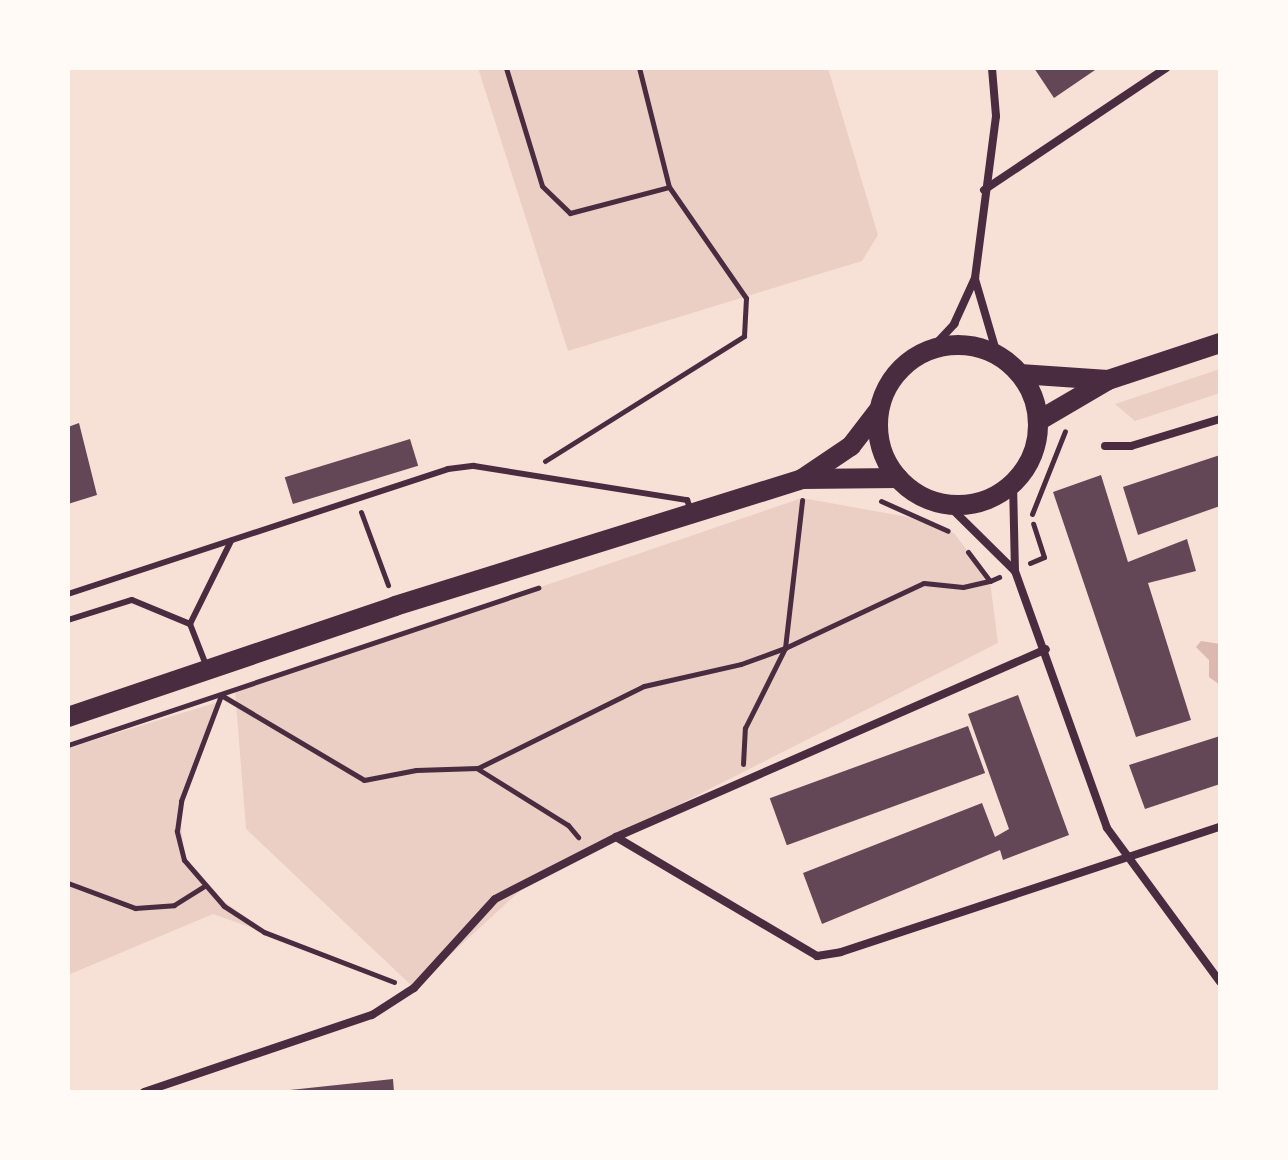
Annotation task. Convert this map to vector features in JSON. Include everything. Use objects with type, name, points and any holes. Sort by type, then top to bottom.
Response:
[{"type":"main road","points":[[1038,421],[1108,380],[1220,343]]},
{"type":"main road","points":[[805,490],[851,446],[878,411],[898,371],[932,348],[961,344],[997,354],[1020,374],[1038,421],[1034,451],[1013,483],[982,502],[948,505],[911,490],[898,478],[883,454],[878,411]]},
{"type":"main road","points":[[1020,374],[1108,380]]},
{"type":"main road","points":[[68,717],[395,606],[693,513],[805,490],[898,478]]},
{"type":"street","points":[[932,348],[954,324],[975,278],[996,116],[992,68]]},
{"type":"street","points":[[984,190],[1166,68]]},
{"type":"street","points":[[975,278],[997,354]]},
{"type":"street","points":[[1105,446],[1131,446],[1220,419]]},
{"type":"street","points":[[1013,483],[1015,571],[1046,649],[1107,828],[1220,982]]},
{"type":"street","points":[[948,505],[1015,571]]},
{"type":"street","points":[[144,1092],[372,1015],[414,988],[495,899],[616,837],[1046,649]]},
{"type":"street","points":[[616,837],[817,956],[841,952],[1220,827]]},
{"type":"lane","points":[[68,594],[448,469],[474,466],[687,500],[693,513]]},
{"type":"lane","points":[[207,670],[190,624],[231,541]]},
{"type":"lane","points":[[68,620],[132,600],[190,624]]},
{"type":"path","points":[[506,68],[542,186],[570,213],[669,187]]},
{"type":"path","points":[[524,474],[744,336],[746,298],[669,187],[639,68]]},
{"type":"path","points":[[221,695],[364,780],[416,770],[478,768],[644,686],[741,664],[785,648],[924,583],[963,587],[990,581],[1044,557],[1031,518],[1066,428]]},
{"type":"path","points":[[788,503],[805,490]]},
{"type":"path","points":[[753,777],[743,763],[745,728],[785,648],[805,490]]},
{"type":"path","points":[[874,497],[954,533]]},
{"type":"path","points":[[356,499],[395,606]]},
{"type":"path","points":[[963,545],[990,581]]},
{"type":"path","points":[[68,745],[552,583]]},
{"type":"path","points":[[221,695],[181,801],[177,831],[184,860],[204,886],[264,932],[414,988]]},
{"type":"path","points":[[478,768],[568,825],[589,851]]},
{"type":"path","points":[[68,883],[135,908],[174,905],[204,886]]},
{"type":"shaded area","points":[[478,68],[828,68],[878,235],[862,261],[568,351]]},
{"type":"shaded area","points":[[1220,369],[1220,393],[1135,421],[1115,404]]},
{"type":"shaded area","points":[[802,498],[908,517],[954,533],[990,581],[998,643],[534,878],[414,988],[246,829],[235,691]]},
{"type":"shaded area","points":[[1201,641],[1220,644],[1220,685],[1209,677],[1209,660],[1196,647]]},
{"type":"shaded area","points":[[218,702],[180,805],[184,859],[204,886],[264,932],[213,914],[68,975],[68,748]]},
{"type":"building","points":[[1034,68],[1098,68],[1054,98]]},
{"type":"building","points":[[79,423],[97,495],[68,504],[68,427]]},
{"type":"building","points":[[410,439],[418,466],[293,504],[285,477]]},
{"type":"building","points":[[1220,455],[1220,506],[1138,535],[1123,487]]},
{"type":"building","points":[[1101,475],[1128,562],[1187,539],[1196,571],[1148,583],[1191,720],[1136,737],[1053,492]]},
{"type":"building","points":[[1018,695],[1069,835],[1003,860],[1000,850],[822,924],[803,873],[982,803],[995,837],[1009,829],[968,714]]},
{"type":"building","points":[[968,726],[985,773],[787,845],[770,798]]},
{"type":"building","points":[[1220,736],[1220,784],[1145,809],[1129,765]]},
{"type":"building","points":[[393,1079],[394,1092],[290,1092],[290,1090]]}]
